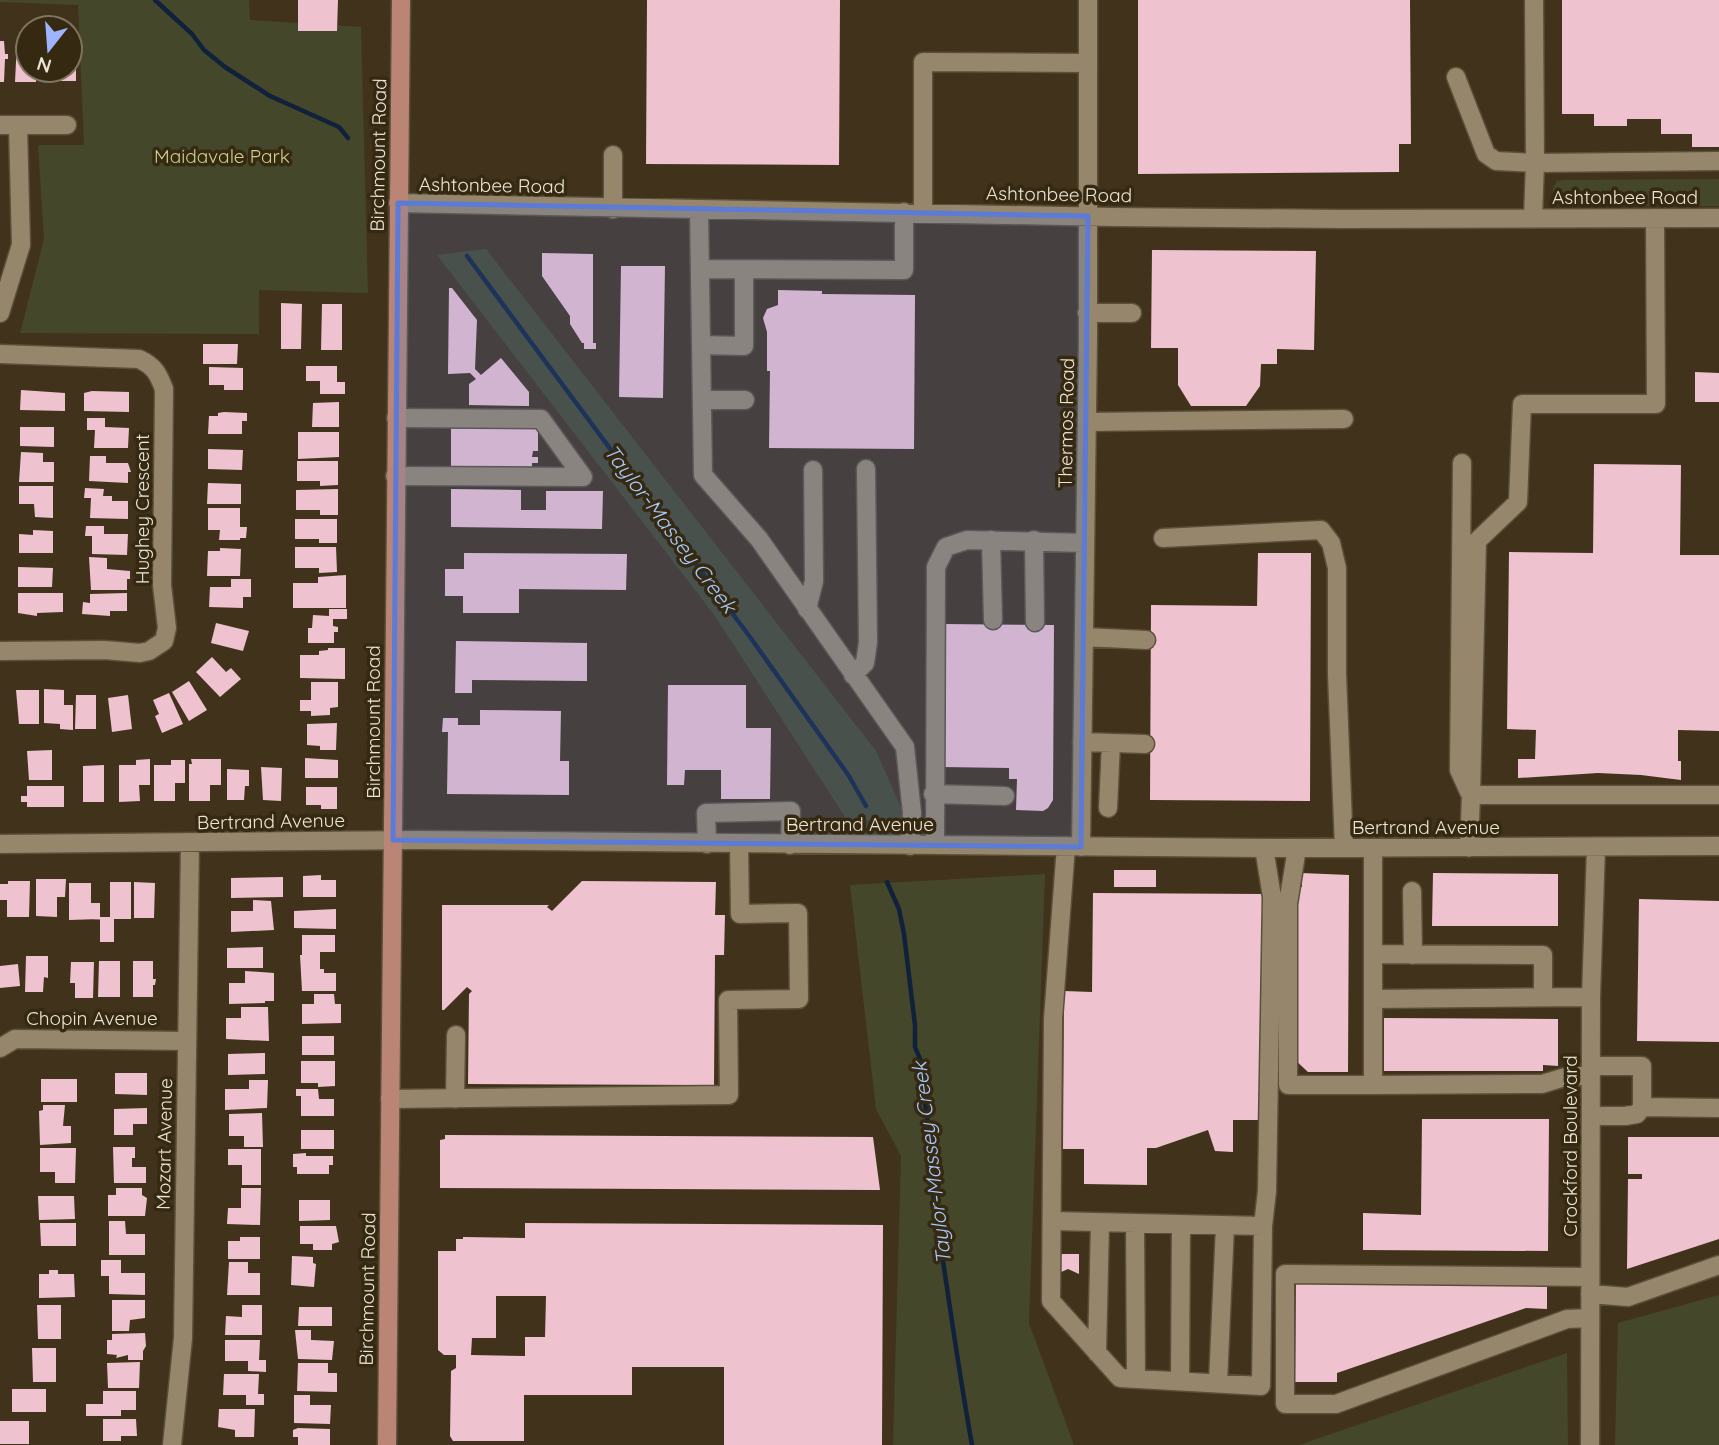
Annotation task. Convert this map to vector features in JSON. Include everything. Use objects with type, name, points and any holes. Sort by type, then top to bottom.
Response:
[{"type":"main road","name":"Birchmount Road","points":[[387,1445],[401,0]]},
{"type":"street","name":"Thermos Road","points":[[1088,0],[1087,422],[1082,742],[1074,846],[1054,1019],[1051,1301],[1119,1378],[1136,1379]]},
{"type":"street","points":[[1533,218],[1534,0]]},
{"type":"street","points":[[923,212],[923,62],[1087,63]]},
{"type":"street","points":[[1456,78],[1486,154],[1496,161],[1719,161]]},
{"type":"street","points":[[0,313],[21,245],[9,126],[67,125]]},
{"type":"street","points":[[613,155],[613,209]]},
{"type":"street","name":"Ashtonbee Road","points":[[398,203],[1088,216],[1719,218]]},
{"type":"street","points":[[698,210],[703,475],[759,539],[905,747],[912,813],[910,846]]},
{"type":"street","points":[[700,269],[904,270],[904,212]]},
{"type":"street","points":[[1469,848],[1476,541],[1518,502],[1522,404],[1656,404],[1655,218]]},
{"type":"street","points":[[701,345],[744,346],[744,270]]},
{"type":"street","points":[[1087,313],[1132,313]]},
{"type":"street","name":"Hughey Crescent","points":[[0,354],[139,359],[157,372],[164,388],[162,585],[167,628],[164,641],[149,651],[140,653],[104,650],[0,651]]},
{"type":"street","points":[[702,400],[745,400]]},
{"type":"street","points":[[396,418],[541,419],[583,477],[396,476]]},
{"type":"street","points":[[1087,422],[1344,419]]},
{"type":"street","points":[[1462,463],[1458,770],[1471,795]]},
{"type":"street","points":[[853,675],[865,663],[868,642],[866,469]]},
{"type":"street","points":[[807,609],[814,581],[813,470]]},
{"type":"street","points":[[1163,538],[1321,530],[1331,543],[1337,568],[1337,663],[1345,848]]},
{"type":"street","points":[[934,845],[936,567],[946,547],[967,540],[1085,543]]},
{"type":"street","points":[[991,540],[993,620]]},
{"type":"street","points":[[1034,540],[1035,622]]},
{"type":"street","points":[[1084,637],[1146,640]]},
{"type":"street","points":[[1082,742],[1145,744]]},
{"type":"street","points":[[1108,808],[1111,743]]},
{"type":"street","points":[[933,794],[1005,796]]},
{"type":"street","points":[[1471,795],[1719,795]]},
{"type":"street","points":[[707,844],[706,813],[791,811],[790,845]]},
{"type":"street","name":"Bertrand Avenue","points":[[0,844],[393,840],[1264,848],[1719,846]]},
{"type":"street","name":"Mozart Avenue","points":[[172,1445],[183,1338],[190,843]]},
{"type":"street","points":[[390,1099],[729,1095],[728,1000],[799,999],[798,913],[740,914],[739,844]]},
{"type":"street","name":"Crockford Boulevard","points":[[1590,1445],[1591,997],[1596,847]]},
{"type":"street","points":[[1135,1224],[1136,1379],[1261,1386],[1272,897],[1264,848]]},
{"type":"street","points":[[1297,848],[1288,904],[1287,1085],[1542,1084],[1591,1071],[1643,1066],[1642,1107],[1637,1114],[1591,1116]]},
{"type":"street","points":[[1373,848],[1373,1085]]},
{"type":"street","points":[[1412,891],[1413,955]]},
{"type":"street","points":[[1373,954],[1543,955],[1543,998]]},
{"type":"street","points":[[1373,999],[1591,997]]},
{"type":"street","points":[[455,1099],[456,1035]]},
{"type":"street","name":"Chopin Avenue","points":[[0,1048],[15,1039],[187,1041]]},
{"type":"street","points":[[1642,1107],[1719,1108]]},
{"type":"street","points":[[1053,1222],[1263,1226]]},
{"type":"street","points":[[1097,1353],[1100,1223]]},
{"type":"street","points":[[1180,1381],[1181,1224]]},
{"type":"street","points":[[1218,1383],[1225,1226]]},
{"type":"street","points":[[1590,1318],[1567,1319],[1336,1404],[1285,1404],[1285,1274],[1590,1285],[1628,1297],[1719,1265]]},
{"type":"highlighted area","points":[[398,203],[1088,216],[1081,847],[393,840]]},
{"type":"green space","name":"Maidavale Park","points":[[249,0],[250,20],[361,27],[368,293],[259,290],[259,334],[20,333],[44,239],[38,145],[84,145],[81,84],[84,84],[84,14],[78,14],[78,5],[0,2]]},
{"type":"green space","points":[[1719,179],[1719,206],[1564,206],[1554,200],[1553,188],[1557,181],[1564,180]]},
{"type":"green space","points":[[486,249],[876,751],[907,821],[847,820],[715,616],[437,255]]},
{"type":"green space","points":[[1045,874],[1029,1323],[1074,1445],[893,1445],[901,1156],[876,1109],[850,885]]},
{"type":"green space","points":[[1719,1295],[1719,1445],[1615,1445],[1618,1323]]},
{"type":"green space","points":[[1567,1353],[1568,1445],[1299,1445]]},
{"type":"building","points":[[298,0],[338,0],[337,31],[298,31]]},
{"type":"building","points":[[647,0],[840,0],[839,165],[646,164]]},
{"type":"building","points":[[1138,0],[1410,0],[1411,144],[1399,144],[1399,172],[1138,174]]},
{"type":"building","points":[[1562,0],[1719,0],[1719,147],[1692,147],[1692,134],[1661,134],[1661,119],[1627,119],[1627,126],[1594,126],[1594,114],[1562,114]]},
{"type":"building","points":[[0,41],[4,41],[5,54],[8,54],[8,59],[5,59],[4,82],[0,82]]},
{"type":"building","points":[[1152,250],[1316,251],[1314,350],[1277,349],[1277,364],[1261,364],[1260,386],[1246,406],[1191,406],[1178,385],[1178,348],[1151,348]]},
{"type":"building","points":[[542,253],[593,254],[593,343],[596,343],[596,349],[584,349],[584,343],[570,324],[570,316],[542,276]]},
{"type":"building","points":[[621,266],[665,266],[663,398],[619,397]]},
{"type":"building","points":[[449,288],[452,288],[477,320],[475,369],[481,375],[501,358],[529,392],[529,406],[469,405],[469,384],[476,379],[470,373],[448,374]]},
{"type":"building","points":[[778,290],[822,291],[822,294],[915,295],[914,449],[769,448],[770,371],[767,371],[767,332],[763,318],[767,309],[778,305]]},
{"type":"building","points":[[281,303],[302,304],[301,349],[281,349]]},
{"type":"building","points":[[322,304],[342,304],[342,350],[321,350]]},
{"type":"building","points":[[203,344],[238,344],[237,364],[203,364]]},
{"type":"building","points":[[306,366],[337,366],[337,382],[345,382],[345,394],[320,394],[320,381],[306,381]]},
{"type":"building","points":[[209,367],[243,368],[243,390],[224,390],[224,385],[209,385]]},
{"type":"building","points":[[1695,372],[1719,373],[1719,402],[1695,402]]},
{"type":"building","points":[[21,390],[65,393],[65,411],[20,410]]},
{"type":"building","points":[[129,392],[129,412],[84,411],[84,393]]},
{"type":"building","points":[[339,402],[339,427],[312,427],[313,403]]},
{"type":"building","points":[[218,413],[247,413],[247,421],[242,421],[242,434],[208,434],[209,416],[218,416]]},
{"type":"building","points":[[87,418],[105,418],[105,427],[129,428],[128,448],[94,448],[95,430],[87,430]]},
{"type":"building","points":[[20,427],[54,427],[54,447],[20,446]]},
{"type":"building","points":[[451,427],[538,428],[538,451],[533,451],[532,457],[538,457],[538,463],[532,463],[532,468],[451,468]]},
{"type":"building","points":[[298,432],[339,432],[339,457],[298,459]]},
{"type":"building","points":[[208,449],[243,450],[242,470],[208,469]]},
{"type":"building","points":[[21,452],[43,453],[43,462],[54,462],[54,482],[19,482]]},
{"type":"building","points":[[90,456],[106,456],[106,463],[128,463],[131,472],[128,472],[128,483],[89,481]]},
{"type":"building","points":[[297,461],[338,461],[338,485],[320,486],[320,481],[297,481]]},
{"type":"building","points":[[1594,464],[1681,465],[1680,555],[1719,555],[1719,731],[1678,730],[1681,780],[1598,773],[1518,778],[1518,759],[1535,759],[1536,730],[1507,729],[1509,552],[1593,553]]},
{"type":"building","points":[[208,483],[241,484],[241,504],[207,504]]},
{"type":"building","points":[[19,486],[53,486],[53,518],[35,517],[34,504],[19,504]]},
{"type":"building","points":[[85,488],[104,489],[103,496],[112,496],[112,501],[128,501],[128,519],[90,518],[91,498],[84,498]]},
{"type":"building","points":[[338,489],[338,515],[320,515],[320,510],[296,510],[296,490]]},
{"type":"building","points":[[451,489],[521,490],[521,510],[546,510],[546,491],[603,491],[602,529],[451,527]]},
{"type":"building","points":[[208,508],[240,508],[240,527],[247,527],[246,538],[219,540],[220,530],[208,530]]},
{"type":"building","points":[[295,519],[337,519],[337,543],[319,543],[319,539],[295,539]]},
{"type":"building","points":[[86,526],[104,526],[104,534],[128,534],[127,555],[92,554],[92,536],[85,536]]},
{"type":"building","points":[[33,530],[53,531],[53,553],[19,553],[19,534],[33,535]]},
{"type":"building","points":[[295,547],[336,547],[337,572],[319,573],[319,568],[295,568]]},
{"type":"building","points":[[220,548],[241,549],[240,576],[207,576],[208,551],[220,551]]},
{"type":"building","points":[[464,553],[627,554],[626,590],[519,589],[519,613],[463,613],[463,596],[445,596],[445,569],[464,569]]},
{"type":"building","points":[[1258,553],[1311,553],[1310,801],[1150,800],[1151,605],[1257,606]]},
{"type":"building","points":[[89,557],[107,558],[107,569],[130,571],[127,590],[91,590]]},
{"type":"building","points":[[18,567],[53,568],[52,587],[18,587]]},
{"type":"building","points":[[346,575],[346,608],[293,608],[293,583],[318,583],[318,577]]},
{"type":"building","points":[[231,579],[251,579],[251,597],[243,597],[243,608],[209,607],[210,587],[231,587]]},
{"type":"building","points":[[18,593],[63,593],[63,612],[37,613],[37,616],[18,613]]},
{"type":"building","points":[[127,593],[127,611],[110,611],[110,616],[82,614],[83,602],[90,603],[90,594]]},
{"type":"building","points":[[329,609],[347,609],[347,619],[333,619],[333,626],[338,627],[338,632],[334,632],[334,643],[308,643],[308,628],[312,628],[313,615],[329,616]]},
{"type":"building","points":[[216,623],[249,631],[243,651],[211,643]]},
{"type":"building","points":[[943,624],[1054,625],[1053,800],[1043,811],[1016,810],[1017,779],[1009,779],[1009,768],[942,767]]},
{"type":"building","points":[[456,641],[587,643],[587,681],[472,680],[472,693],[455,693]]},
{"type":"building","points":[[345,648],[345,679],[300,678],[300,655],[319,655],[319,651]]},
{"type":"building","points":[[212,657],[226,672],[231,668],[241,679],[220,697],[196,672]]},
{"type":"building","points":[[189,681],[207,710],[189,721],[172,692]]},
{"type":"building","points":[[311,682],[338,682],[338,707],[330,708],[330,715],[311,716],[311,711],[300,711],[300,700],[311,700]]},
{"type":"building","points":[[668,685],[746,685],[746,728],[771,728],[770,799],[721,799],[721,770],[685,770],[684,785],[667,785]]},
{"type":"building","points":[[44,689],[64,690],[64,705],[73,705],[73,730],[60,729],[60,724],[44,723]]},
{"type":"building","points":[[16,690],[39,690],[39,724],[19,724]]},
{"type":"building","points":[[169,693],[183,724],[162,733],[155,716],[159,714],[153,700]]},
{"type":"building","points":[[76,695],[96,695],[96,729],[75,729]]},
{"type":"building","points":[[128,695],[132,729],[112,732],[108,698]]},
{"type":"building","points":[[480,710],[561,711],[560,761],[569,761],[569,795],[447,794],[448,732],[442,732],[443,718],[458,718],[458,725],[480,725]]},
{"type":"building","points":[[337,723],[336,750],[320,750],[320,746],[307,745],[307,724]]},
{"type":"building","points":[[52,750],[52,780],[29,780],[27,751]]},
{"type":"building","points":[[305,758],[338,760],[338,778],[305,778]]},
{"type":"building","points":[[150,759],[150,785],[139,785],[140,801],[119,802],[119,765],[136,765],[136,760]]},
{"type":"building","points":[[191,759],[221,759],[221,785],[210,785],[210,801],[189,801]]},
{"type":"building","points":[[171,760],[185,760],[185,783],[175,783],[175,801],[154,801],[154,765],[171,765]]},
{"type":"building","points":[[104,765],[104,802],[83,802],[83,766]]},
{"type":"building","points":[[261,767],[282,768],[281,801],[263,800]]},
{"type":"building","points":[[227,769],[249,770],[249,786],[245,786],[244,800],[227,800]]},
{"type":"building","points":[[27,786],[64,786],[64,807],[27,807],[27,802],[21,802],[21,796],[27,796]]},
{"type":"building","points":[[306,787],[337,787],[337,809],[306,805]]},
{"type":"building","points":[[1114,870],[1156,870],[1156,887],[1114,887]]},
{"type":"building","points":[[1301,873],[1349,875],[1348,1072],[1308,1072],[1294,1059],[1295,886],[1302,887]]},
{"type":"building","points":[[1433,873],[1558,874],[1558,926],[1432,926]]},
{"type":"building","points":[[321,875],[321,880],[336,880],[336,897],[303,897],[303,876]]},
{"type":"building","points":[[283,877],[283,897],[231,898],[231,878]]},
{"type":"building","points":[[36,879],[66,879],[65,897],[57,897],[57,917],[36,916]]},
{"type":"building","points":[[8,881],[30,881],[29,917],[7,917],[7,900],[0,900],[0,884],[8,884]]},
{"type":"building","points":[[582,881],[716,882],[715,915],[725,915],[724,955],[715,955],[714,1085],[468,1084],[469,994],[472,991],[467,987],[442,1010],[442,905],[549,905],[547,907],[552,911]]},
{"type":"building","points":[[110,882],[131,882],[131,919],[114,919],[114,942],[100,942],[100,917],[110,917]]},
{"type":"building","points":[[134,882],[155,883],[154,918],[134,918]]},
{"type":"building","points":[[69,883],[91,883],[91,903],[100,903],[100,919],[69,920]]},
{"type":"building","points":[[1093,893],[1263,894],[1261,1120],[1233,1120],[1233,1152],[1215,1151],[1208,1130],[1156,1148],[1147,1148],[1147,1185],[1084,1184],[1084,1149],[1063,1149],[1064,991],[1092,992]]},
{"type":"building","points":[[1639,899],[1719,901],[1719,1042],[1637,1041]]},
{"type":"building","points":[[253,900],[271,901],[274,930],[231,932],[231,911],[253,911]]},
{"type":"building","points":[[336,909],[336,929],[294,928],[294,911]]},
{"type":"building","points":[[302,935],[335,935],[335,952],[320,952],[320,969],[324,969],[324,973],[336,973],[336,991],[302,991]]},
{"type":"building","points":[[263,947],[263,968],[227,968],[227,948]]},
{"type":"building","points":[[26,956],[48,956],[48,978],[44,977],[43,992],[25,992]]},
{"type":"building","points":[[99,961],[120,961],[120,997],[98,997]]},
{"type":"building","points":[[133,961],[153,961],[153,979],[156,979],[153,997],[133,997]]},
{"type":"building","points":[[71,962],[94,962],[93,998],[75,998],[75,983],[70,983]]},
{"type":"building","points":[[18,964],[20,986],[0,988],[0,966]]},
{"type":"building","points":[[245,971],[274,973],[274,1001],[229,1004],[229,983],[245,983]]},
{"type":"building","points":[[314,994],[334,994],[335,1004],[341,1004],[341,1023],[302,1024],[302,1004],[314,1004]]},
{"type":"building","points":[[241,1007],[268,1007],[269,1041],[226,1039],[226,1018],[241,1018]]},
{"type":"building","points":[[1384,1018],[1558,1019],[1558,1066],[1543,1065],[1543,1071],[1384,1071]]},
{"type":"building","points":[[302,1036],[334,1036],[334,1055],[302,1055]]},
{"type":"building","points":[[265,1053],[265,1074],[228,1075],[228,1054]]},
{"type":"building","points":[[301,1061],[335,1061],[335,1086],[318,1087],[318,1083],[301,1083]]},
{"type":"building","points":[[115,1073],[147,1073],[147,1095],[115,1094]]},
{"type":"building","points":[[41,1079],[77,1079],[77,1102],[41,1102]]},
{"type":"building","points":[[249,1080],[268,1080],[267,1108],[225,1110],[225,1089],[249,1089]]},
{"type":"building","points":[[296,1089],[318,1089],[319,1099],[334,1099],[334,1116],[301,1116],[301,1096],[296,1096]]},
{"type":"building","points":[[43,1105],[65,1105],[63,1126],[71,1126],[71,1143],[40,1145],[39,1111],[43,1110]]},
{"type":"building","points":[[147,1108],[147,1124],[133,1124],[133,1135],[114,1135],[114,1109]]},
{"type":"building","points":[[262,1113],[263,1147],[244,1147],[244,1136],[229,1136],[229,1114]]},
{"type":"building","points":[[1422,1119],[1549,1119],[1548,1251],[1363,1250],[1363,1213],[1421,1215]]},
{"type":"building","points":[[301,1130],[334,1130],[334,1149],[301,1149]]},
{"type":"building","points":[[445,1135],[873,1137],[880,1190],[440,1188],[440,1140],[445,1139]]},
{"type":"building","points":[[1628,1137],[1719,1137],[1719,1239],[1627,1269],[1628,1179],[1642,1179],[1642,1174],[1628,1174]]},
{"type":"building","points":[[113,1147],[135,1147],[132,1167],[146,1167],[146,1183],[114,1183]]},
{"type":"building","points":[[40,1148],[76,1148],[75,1183],[55,1183],[55,1172],[40,1172]]},
{"type":"building","points":[[228,1149],[261,1149],[261,1185],[242,1185],[242,1165],[228,1165]]},
{"type":"building","points":[[306,1153],[306,1156],[333,1156],[329,1174],[297,1174],[297,1167],[293,1167],[293,1154]]},
{"type":"building","points":[[116,1188],[142,1188],[142,1195],[147,1198],[145,1216],[108,1216],[108,1195],[116,1195]]},
{"type":"building","points":[[241,1188],[261,1188],[260,1225],[227,1224],[228,1208],[241,1208]]},
{"type":"building","points":[[38,1196],[74,1196],[75,1219],[39,1220]]},
{"type":"building","points":[[299,1200],[330,1200],[330,1220],[299,1221]]},
{"type":"building","points":[[109,1221],[125,1221],[126,1234],[145,1234],[145,1255],[109,1255]]},
{"type":"building","points":[[40,1223],[76,1223],[76,1246],[41,1246]]},
{"type":"building","points":[[525,1223],[883,1225],[882,1445],[724,1445],[724,1367],[632,1367],[632,1395],[524,1395],[524,1441],[453,1441],[450,1436],[451,1371],[456,1368],[456,1355],[444,1355],[438,1350],[438,1251],[456,1251],[456,1239],[463,1237],[525,1238]],"holes":[[[496,1296],[546,1296],[545,1337],[525,1337],[525,1356],[471,1355],[472,1338],[496,1338]]]},
{"type":"building","points":[[300,1226],[336,1226],[339,1242],[332,1244],[332,1250],[313,1250],[313,1244],[300,1244]]},
{"type":"building","points":[[240,1237],[260,1237],[260,1259],[228,1259],[228,1241],[240,1241]]},
{"type":"building","points":[[1059,1254],[1079,1254],[1079,1274],[1068,1269],[1059,1273]]},
{"type":"building","points":[[292,1256],[313,1257],[313,1263],[316,1264],[314,1287],[291,1285]]},
{"type":"building","points":[[101,1260],[121,1260],[121,1273],[145,1273],[145,1295],[109,1294],[109,1276],[101,1276]]},
{"type":"building","points":[[229,1262],[248,1262],[248,1273],[260,1273],[260,1295],[227,1295]]},
{"type":"building","points":[[49,1270],[58,1270],[58,1274],[74,1274],[75,1297],[39,1298],[39,1274],[49,1274]]},
{"type":"building","points":[[1296,1279],[1547,1281],[1547,1309],[1526,1308],[1337,1373],[1337,1382],[1295,1382]]},
{"type":"building","points":[[112,1300],[145,1300],[145,1318],[130,1320],[129,1331],[112,1331]]},
{"type":"building","points":[[37,1305],[61,1305],[61,1339],[38,1339]]},
{"type":"building","points":[[242,1305],[262,1305],[262,1335],[225,1335],[226,1316],[242,1317]]},
{"type":"building","points":[[299,1307],[332,1307],[332,1326],[298,1326]]},
{"type":"building","points":[[295,1330],[311,1330],[311,1340],[334,1341],[332,1360],[298,1359]]},
{"type":"building","points":[[145,1333],[143,1360],[128,1360],[128,1355],[116,1358],[117,1355],[107,1354],[107,1340],[112,1340],[112,1334]]},
{"type":"building","points":[[225,1340],[260,1340],[259,1360],[266,1360],[266,1372],[248,1371],[248,1361],[225,1361]]},
{"type":"building","points":[[32,1348],[56,1348],[56,1382],[33,1382]]},
{"type":"building","points":[[140,1362],[139,1388],[108,1388],[107,1363]]},
{"type":"building","points":[[298,1363],[328,1363],[328,1373],[337,1373],[337,1392],[297,1391]]},
{"type":"building","points":[[224,1374],[259,1374],[258,1394],[264,1394],[264,1405],[246,1405],[246,1395],[223,1395]]},
{"type":"building","points":[[12,1389],[46,1389],[46,1412],[12,1412]]},
{"type":"building","points":[[103,1391],[136,1391],[136,1410],[121,1410],[121,1416],[86,1416],[86,1404],[103,1404]]},
{"type":"building","points":[[294,1395],[310,1395],[310,1405],[331,1405],[330,1424],[294,1423]]},
{"type":"building","points":[[219,1409],[255,1409],[254,1437],[235,1437],[235,1430],[218,1427]]},
{"type":"building","points":[[103,1419],[136,1419],[137,1436],[121,1436],[121,1441],[103,1441]]},
{"type":"building","points":[[0,1421],[29,1421],[29,1444],[0,1444]]},
{"type":"building","points":[[330,1429],[330,1445],[298,1445],[298,1437],[293,1437],[293,1430]]},
{"type":"waterway","name":"Taylor-Massey Creek","points":[[155,0],[192,34],[204,50],[225,67],[270,96],[339,127],[348,138]]},
{"type":"waterway","name":"Taylor-Massey Creek","points":[[467,256],[750,637],[849,776],[866,806]]},
{"type":"waterway","name":"Taylor-Massey Creek","points":[[887,882],[899,909],[904,934],[915,1025],[915,1047],[923,1066],[922,1080],[931,1147],[928,1161],[972,1445]]}]
